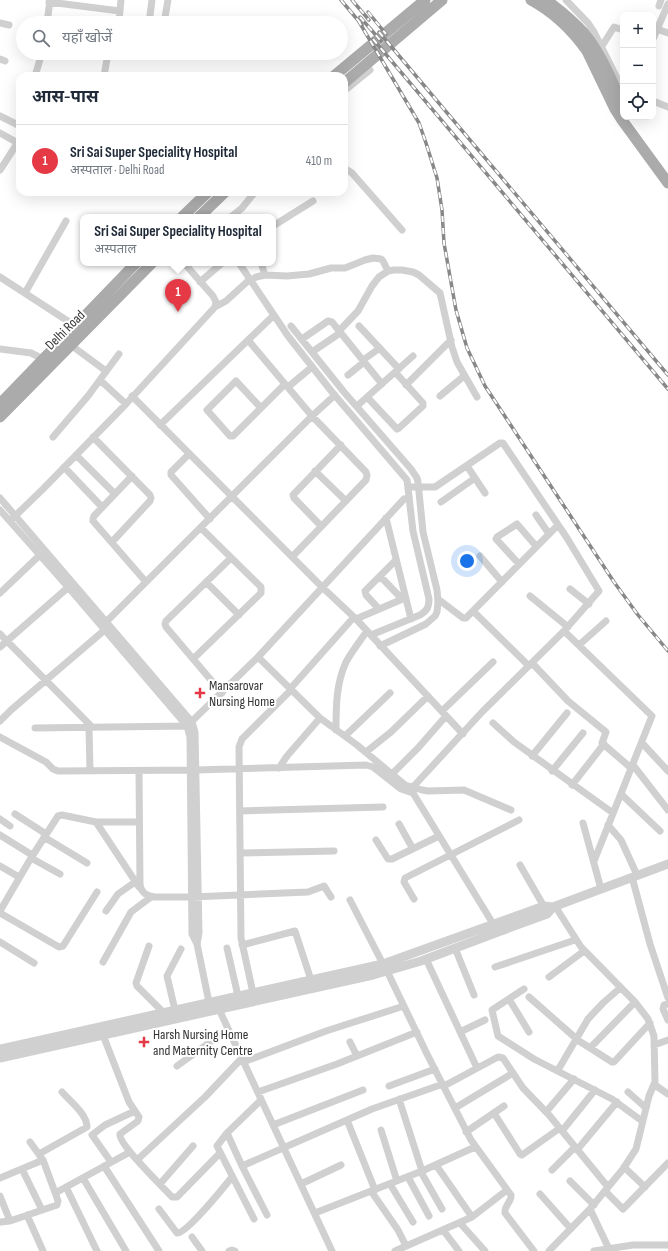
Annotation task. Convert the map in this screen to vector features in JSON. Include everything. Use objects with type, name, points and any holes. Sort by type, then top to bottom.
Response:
[{"type":"main road","points":[[339,72],[425,0]]},
{"type":"main road","points":[[348,80],[442,0]]},
{"type":"main road","points":[[531,0],[559,14],[585,34],[602,61],[620,99]]},
{"type":"main road","points":[[546,0],[581,42],[615,109],[668,183]]},
{"type":"main road","points":[[631,120],[668,170]]},
{"type":"main road","points":[[185,214],[204,196]]},
{"type":"main road","points":[[202,214],[221,196]]},
{"type":"main road","points":[[122,285],[134,266]]},
{"type":"main road","points":[[0,404],[48,362],[122,285],[148,266]]},
{"type":"main road","name":"Delhi Road","points":[[0,417],[48,362]]},
{"type":"street","points":[[119,16],[121,0]]},
{"type":"street","points":[[150,16],[152,0]]},
{"type":"street","points":[[165,16],[168,0]]},
{"type":"street","points":[[566,0],[588,23],[602,46],[620,84]]},
{"type":"street","points":[[48,16],[50,1],[120,11]]},
{"type":"street","points":[[656,32],[667,8]]},
{"type":"street","points":[[0,23],[9,25]]},
{"type":"street","points":[[602,46],[614,27],[620,29]]},
{"type":"street","points":[[658,28],[668,33]]},
{"type":"street","points":[[36,72],[40,60]]},
{"type":"street","points":[[105,72],[107,60]]},
{"type":"street","points":[[348,89],[370,70]]},
{"type":"street","points":[[656,102],[668,107]]},
{"type":"street","points":[[0,116],[16,124]]},
{"type":"street","points":[[0,133],[16,140]]},
{"type":"street","points":[[0,170],[16,146]]},
{"type":"street","points":[[348,170],[352,172],[402,230]]},
{"type":"street","points":[[235,214],[252,196]]},
{"type":"street","points":[[276,224],[313,201]]},
{"type":"street","points":[[25,293],[66,221]]},
{"type":"street","points":[[10,521],[126,404],[215,308],[252,279],[266,275],[286,276],[314,273],[332,268],[349,267],[373,258],[381,259],[388,271]]},
{"type":"street","points":[[122,285],[142,279],[156,266]]},
{"type":"street","points":[[187,266],[216,302],[215,308]]},
{"type":"street","points":[[200,282],[219,266]]},
{"type":"street","points":[[241,266],[252,279],[288,336],[312,367],[336,390],[357,406],[417,478],[414,487],[413,531],[429,602],[428,607],[424,613],[373,638],[347,662],[341,675],[337,699],[336,730]]},
{"type":"street","points":[[262,266],[266,275]]},
{"type":"street","points":[[312,352],[340,332],[356,314],[379,277],[388,271],[402,270],[413,272],[438,290],[441,295],[457,362],[477,397]]},
{"type":"street","points":[[0,277],[80,329]]},
{"type":"street","points":[[160,425],[274,315]]},
{"type":"street","points":[[302,339],[328,321],[332,322],[382,384]]},
{"type":"street","points":[[291,326],[312,352],[336,390],[414,487],[437,590],[437,612],[435,616],[426,624],[373,638]]},
{"type":"street","points":[[359,326],[380,348],[406,385],[424,405],[399,428],[395,428],[367,397]]},
{"type":"street","points":[[248,340],[312,416],[366,472],[367,475],[366,480],[292,557]]},
{"type":"street","points":[[406,385],[451,340]]},
{"type":"street","points":[[67,342],[106,371]]},
{"type":"street","points":[[0,348],[31,353],[48,362]]},
{"type":"street","points":[[348,375],[380,348]]},
{"type":"street","points":[[52,436],[88,396],[119,354]]},
{"type":"street","points":[[357,406],[413,356]]},
{"type":"street","points":[[261,408],[236,381],[206,410],[231,437],[261,408],[312,367]]},
{"type":"street","points":[[440,396],[464,376]]},
{"type":"street","points":[[100,380],[126,404]]},
{"type":"street","points":[[0,721],[106,626],[146,582],[232,497],[336,390]]},
{"type":"street","points":[[132,396],[322,587],[355,618],[463,734]]},
{"type":"street","points":[[93,437],[132,476],[150,495],[151,498],[150,501],[112,542]]},
{"type":"street","points":[[413,787],[482,712],[531,665],[598,594],[598,589],[558,525],[504,444],[500,443],[435,487],[414,487]]},
{"type":"street","points":[[321,526],[294,498],[293,495],[340,445]]},
{"type":"street","points":[[189,454],[170,474],[210,518]]},
{"type":"street","points":[[76,455],[115,494]]},
{"type":"street","points":[[467,466],[485,493]]},
{"type":"street","points":[[64,467],[102,507]]},
{"type":"street","points":[[315,471],[346,501]]},
{"type":"street","points":[[132,476],[92,519],[146,582]]},
{"type":"street","points":[[441,502],[475,478]]},
{"type":"street","points":[[0,498],[16,515],[42,552]]},
{"type":"street","points":[[35,728],[90,728],[190,724],[258,657],[404,499]]},
{"type":"street","points":[[0,510],[42,552],[196,732],[193,770],[195,897],[192,934],[197,944],[214,1006],[228,1028],[332,1251]]},
{"type":"street","points":[[536,515],[549,534]]},
{"type":"street","points":[[386,518],[403,598],[411,619]]},
{"type":"street","points":[[519,564],[496,539],[497,537],[517,524],[536,546]]},
{"type":"street","points":[[438,599],[463,618],[466,618],[558,525]]},
{"type":"street","points":[[193,659],[262,590],[261,587],[201,528]]},
{"type":"street","points":[[0,593],[42,552]]},
{"type":"street","points":[[480,556],[502,582]]},
{"type":"street","points":[[222,693],[165,624],[166,621],[231,558]]},
{"type":"street","points":[[379,610],[365,593],[396,560]]},
{"type":"street","points":[[380,576],[403,598]]},
{"type":"street","points":[[206,582],[239,614]]},
{"type":"street","points":[[0,647],[71,585]]},
{"type":"street","points":[[570,589],[589,604]]},
{"type":"street","points":[[530,596],[566,629],[579,645],[650,714],[652,720],[594,861]]},
{"type":"street","points":[[253,993],[242,945],[239,747],[242,739],[290,690],[355,618],[379,610],[403,598]]},
{"type":"street","points":[[473,611],[568,701],[606,732],[601,742],[632,767],[668,810]]},
{"type":"street","points":[[579,645],[606,621]]},
{"type":"street","points":[[0,634],[46,680],[90,728],[90,771]]},
{"type":"street","points":[[258,657],[320,718],[366,752],[405,785],[428,791],[464,790],[511,810]]},
{"type":"street","points":[[392,774],[418,748],[444,714],[493,662]]},
{"type":"street","points":[[345,736],[390,693]]},
{"type":"street","points":[[366,752],[392,732],[428,696]]},
{"type":"street","points":[[532,756],[567,713]]},
{"type":"street","points":[[279,768],[320,718]]},
{"type":"street","points":[[493,723],[532,756],[613,813]]},
{"type":"street","points":[[552,771],[583,733]]},
{"type":"street","points":[[0,739],[46,762],[55,771],[139,771],[370,766],[401,789],[413,793],[496,928]]},
{"type":"street","points":[[642,743],[668,771]]},
{"type":"street","points":[[572,785],[604,744]]},
{"type":"street","points":[[139,771],[140,889]]},
{"type":"street","points":[[621,794],[660,831]]},
{"type":"street","points":[[240,811],[383,807]]},
{"type":"street","points":[[16,814],[45,836],[87,863]]},
{"type":"street","points":[[97,892],[61,947],[0,912],[19,877],[56,818],[60,815],[96,822],[139,822]]},
{"type":"street","points":[[0,819],[10,826]]},
{"type":"street","points":[[414,899],[404,882],[404,879],[519,820]]},
{"type":"street","points":[[96,822],[140,889],[151,897],[195,897],[308,892],[324,886],[331,897]]},
{"type":"street","points":[[583,823],[594,861],[598,890]]},
{"type":"street","points":[[399,824],[413,848]]},
{"type":"street","points":[[608,825],[621,840],[634,876],[637,895],[668,998]]},
{"type":"street","points":[[0,835],[60,874]]},
{"type":"street","points":[[376,840],[388,859],[392,859],[439,836]]},
{"type":"street","points":[[240,853],[334,851]]},
{"type":"street","points":[[0,1049],[114,1028],[385,967],[496,928],[668,864]]},
{"type":"street","points":[[520,865],[550,908],[584,951],[635,1002],[650,1023],[653,1032],[655,1085],[649,1094],[636,1149],[624,1167],[592,1207],[550,1251]]},
{"type":"street","points":[[0,866],[19,877]]},
{"type":"street","points":[[106,911],[118,894],[135,882]]},
{"type":"street","points":[[103,962],[131,912],[151,897]]},
{"type":"street","points":[[350,900],[385,967],[466,1132],[475,1147],[512,1197],[505,1208],[505,1213],[534,1251]]},
{"type":"street","points":[[0,1058],[103,1035],[114,1028],[174,1010],[214,1006],[238,996],[311,980],[426,959],[455,948],[496,928]]},
{"type":"street","points":[[242,945],[295,931],[311,980]]},
{"type":"street","points":[[495,967],[576,940]]},
{"type":"street","points":[[0,942],[34,962]]},
{"type":"street","points":[[150,946],[136,983],[137,986],[164,1013]]},
{"type":"street","points":[[228,948],[238,996]]},
{"type":"street","points":[[455,948],[474,995]]},
{"type":"street","points":[[174,1010],[167,976],[181,949]]},
{"type":"street","points":[[549,977],[584,951]]},
{"type":"street","points":[[426,959],[477,1068]]},
{"type":"street","points":[[558,1070],[576,1038],[593,1013],[620,988]]},
{"type":"street","points":[[524,989],[492,1010],[498,1036],[534,1058],[617,1102],[642,1120]]},
{"type":"street","points":[[529,997],[576,1038],[601,1056],[613,1062],[650,1023]]},
{"type":"street","points":[[508,999],[529,1032]]},
{"type":"street","points":[[590,1048],[635,1002]]},
{"type":"street","points":[[668,1004],[664,1006],[663,1009],[668,1020]]},
{"type":"street","points":[[137,1160],[243,1060],[404,1006]]},
{"type":"street","points":[[460,1032],[485,1020]]},
{"type":"street","points":[[177,1066],[228,1028]]},
{"type":"street","points":[[258,1092],[357,1056],[417,1032]]},
{"type":"street","points":[[103,1035],[129,1102],[139,1117],[138,1121],[119,1135],[120,1138],[137,1160],[172,1197],[178,1197],[220,1153]]},
{"type":"street","points":[[654,1045],[667,1040]]},
{"type":"street","points":[[350,1042],[357,1056]]},
{"type":"street","points":[[242,1166],[284,1149],[372,1109],[443,1085],[498,1057],[501,1057],[523,1088],[546,1112],[576,1148],[606,1189],[623,1209],[668,1163]]},
{"type":"street","points":[[389,1086],[435,1068]]},
{"type":"street","points":[[455,1108],[513,1073]]},
{"type":"street","points":[[546,1112],[574,1079]]},
{"type":"street","points":[[655,1085],[668,1094]]},
{"type":"street","points":[[273,1125],[363,1090]]},
{"type":"street","points":[[494,1113],[522,1155],[561,1130],[596,1090]]},
{"type":"street","points":[[39,1154],[87,1127],[83,1115],[62,1092]]},
{"type":"street","points":[[628,1092],[646,1108]]},
{"type":"street","points":[[399,1099],[421,1172],[442,1209]]},
{"type":"street","points":[[254,1220],[220,1153],[218,1146],[227,1133],[262,1100]]},
{"type":"street","points":[[552,1170],[576,1148],[617,1102]]},
{"type":"street","points":[[466,1132],[504,1106]]},
{"type":"street","points":[[135,1111],[105,1125],[92,1135],[159,1251]]},
{"type":"street","points":[[348,1120],[373,1190],[398,1230],[406,1246]]},
{"type":"street","points":[[381,1130],[394,1182],[414,1222]]},
{"type":"street","points":[[227,1133],[267,1215]]},
{"type":"street","points":[[0,1222],[10,1221],[58,1203],[43,1160],[30,1142]]},
{"type":"street","points":[[160,1184],[193,1146]]},
{"type":"street","points":[[315,1213],[421,1172],[475,1147]]},
{"type":"street","points":[[56,1195],[57,1192],[130,1152]]},
{"type":"street","points":[[0,1178],[43,1160]]},
{"type":"street","points":[[301,1184],[341,1165]]},
{"type":"street","points":[[436,1165],[472,1217]]},
{"type":"street","points":[[624,1167],[645,1187]]},
{"type":"street","points":[[22,1169],[42,1210]]},
{"type":"street","points":[[158,1209],[177,1233],[181,1233],[193,1222],[232,1177]]},
{"type":"street","points":[[408,1177],[429,1216]]},
{"type":"street","points":[[83,1178],[126,1251]]},
{"type":"street","points":[[570,1181],[592,1207],[609,1249]]},
{"type":"street","points":[[66,1187],[97,1251]]},
{"type":"street","points":[[395,1251],[472,1217],[507,1190]]},
{"type":"street","points":[[540,1194],[570,1229]]},
{"type":"street","points":[[0,1196],[10,1221]]},
{"type":"street","points":[[27,1215],[43,1251]]},
{"type":"street","points":[[460,1223],[485,1251]]},
{"type":"street","points":[[443,1230],[459,1251]]},
{"type":"street","points":[[192,1237],[202,1251]]},
{"type":"street","points":[[594,1251],[668,1245]]},
{"type":"street","points":[[229,1251],[235,1251]]},
{"type":"railway","points":[[341,0],[362,25]]},
{"type":"railway","points":[[352,0],[369,20]]},
{"type":"railway","points":[[368,12],[386,34]]},
{"type":"railway","points":[[360,17],[381,41]]},
{"type":"railway","points":[[358,20],[419,123],[426,143],[437,178],[442,210],[444,243],[456,310],[467,348],[485,386],[614,582],[638,615],[668,651]]},
{"type":"railway","points":[[379,32],[668,375]]},
{"type":"railway","points":[[373,39],[668,389]]},
{"type":"place","name":"Sri Sai Super Speciality Hospital","points":[[178,312]]},
{"type":"place","name":"Mansarovar Nursing Home","points":[[200,693]]},
{"type":"place","name":"Harsh Nursing Home and Maternity Centre","points":[[144,1042]]}]
